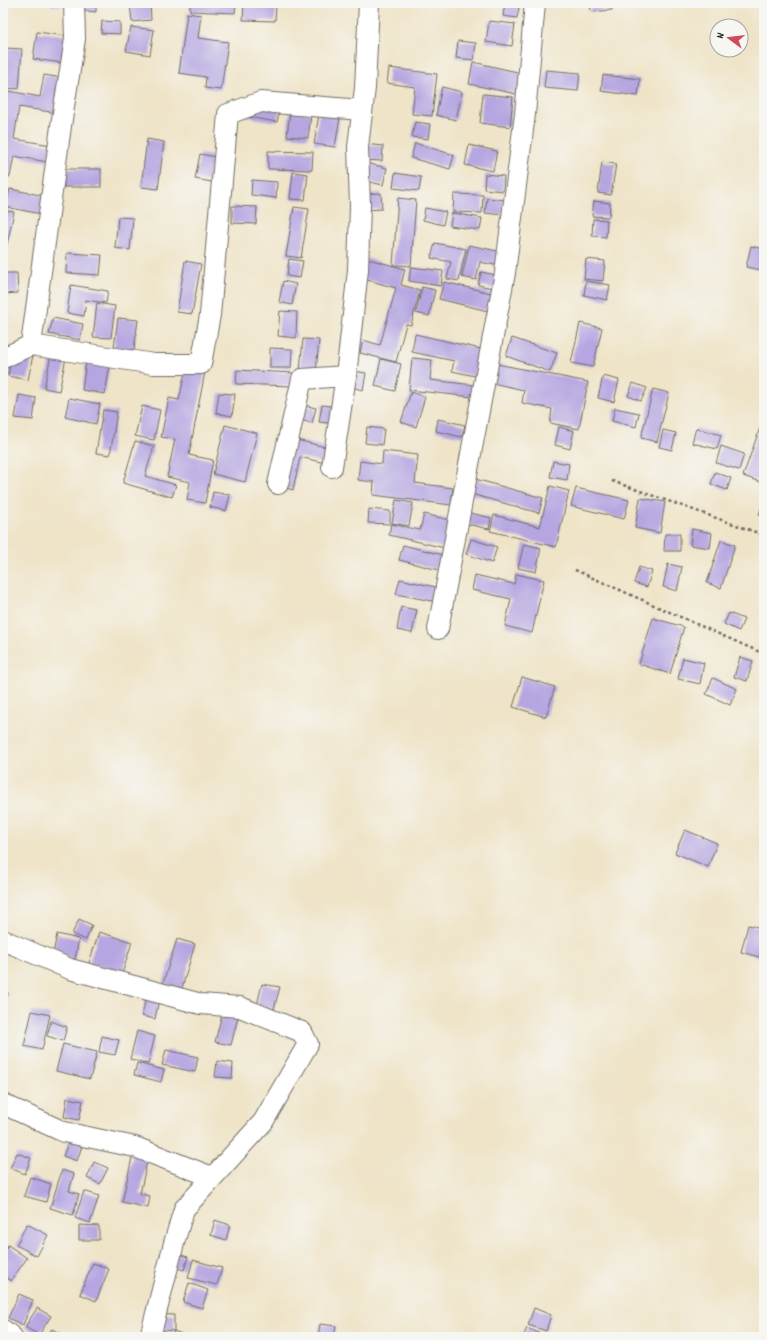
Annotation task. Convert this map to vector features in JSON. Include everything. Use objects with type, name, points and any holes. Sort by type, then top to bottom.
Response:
[{"type":"street","points":[[32,345],[62,119],[75,38],[74,3]]},
{"type":"street","points":[[332,467],[346,376],[358,270],[360,205],[358,147],[369,3]]},
{"type":"street","points":[[438,629],[505,273],[525,114],[535,3]]},
{"type":"street","points":[[3,358],[32,345],[154,364],[202,364],[210,315],[228,114],[260,102],[362,110]]},
{"type":"street","points":[[278,484],[302,379],[346,376]]},
{"type":"street","points":[[3,940],[70,969],[200,1004],[240,1007],[302,1032],[308,1044],[263,1122],[184,1209],[150,1337]]},
{"type":"street","points":[[3,1104],[64,1132],[135,1147],[212,1177]]},
{"type":"street","points":[[3,1330],[12,1337]]},
{"type":"path","points":[[612,481],[764,535]]},
{"type":"path","points":[[575,570],[764,654]]},
{"type":"building","points":[[51,3],[67,3],[67,5],[51,6]]},
{"type":"building","points":[[80,3],[96,3],[96,12],[79,10]]},
{"type":"building","points":[[130,3],[150,3],[151,20],[132,22]]},
{"type":"building","points":[[190,3],[236,3],[235,13],[190,11]]},
{"type":"building","points":[[244,3],[260,3],[260,5],[276,6],[275,21],[243,20]]},
{"type":"building","points":[[505,3],[520,3],[517,18],[503,16]]},
{"type":"building","points":[[590,3],[611,3],[612,10],[591,12]]},
{"type":"building","points":[[187,13],[201,15],[198,38],[228,42],[221,90],[205,88],[206,77],[179,73]]},
{"type":"building","points":[[102,21],[120,22],[120,34],[101,33]]},
{"type":"building","points":[[489,21],[515,24],[512,46],[486,42]]},
{"type":"building","points":[[131,27],[154,30],[150,55],[126,51]]},
{"type":"building","points":[[37,32],[67,36],[63,63],[33,59]]},
{"type":"building","points":[[458,41],[476,43],[474,60],[456,58]]},
{"type":"building","points":[[6,48],[22,49],[19,89],[4,88]]},
{"type":"building","points":[[473,62],[526,74],[521,95],[469,84]]},
{"type":"building","points":[[389,68],[437,74],[432,116],[412,114],[415,87],[387,83]]},
{"type":"building","points":[[546,70],[580,73],[578,91],[544,88]]},
{"type":"building","points":[[44,75],[63,78],[57,113],[19,107],[14,139],[51,145],[48,162],[14,156],[10,177],[3,176],[4,90],[40,97]]},
{"type":"building","points":[[603,75],[640,79],[638,96],[601,91]]},
{"type":"building","points":[[442,87],[462,92],[456,120],[436,115]]},
{"type":"building","points":[[483,94],[513,97],[510,127],[480,123]]},
{"type":"building","points":[[233,100],[280,108],[277,122],[230,114]]},
{"type":"building","points":[[290,111],[311,114],[308,138],[287,136]]},
{"type":"building","points":[[319,114],[340,117],[335,147],[314,144]]},
{"type":"building","points":[[415,122],[430,124],[428,139],[412,137]]},
{"type":"building","points":[[147,139],[164,142],[158,189],[141,187]]},
{"type":"building","points":[[415,143],[454,155],[450,169],[411,158]]},
{"type":"building","points":[[364,144],[383,146],[382,161],[363,160]]},
{"type":"building","points":[[469,145],[497,151],[493,171],[465,165]]},
{"type":"building","points":[[268,151],[313,152],[312,170],[268,169]]},
{"type":"building","points":[[200,154],[216,157],[212,182],[195,179]]},
{"type":"building","points":[[602,162],[616,164],[611,195],[598,193]]},
{"type":"building","points":[[366,163],[387,168],[383,185],[361,180]]},
{"type":"building","points":[[64,169],[101,169],[101,187],[64,187]]},
{"type":"building","points":[[293,172],[308,174],[305,200],[290,199]]},
{"type":"building","points":[[395,173],[421,177],[419,191],[393,188]]},
{"type":"building","points":[[485,174],[504,176],[503,191],[484,189]]},
{"type":"building","points":[[252,180],[277,182],[276,198],[251,195]]},
{"type":"building","points":[[10,189],[45,196],[41,214],[6,207]]},
{"type":"building","points":[[381,193],[382,209],[366,210],[365,194]]},
{"type":"building","points":[[454,194],[483,195],[482,213],[453,212]]},
{"type":"building","points":[[398,198],[416,200],[411,266],[393,265]]},
{"type":"building","points":[[487,198],[505,200],[503,215],[485,213]]},
{"type":"building","points":[[594,201],[610,203],[609,217],[592,216]]},
{"type":"building","points":[[232,206],[257,207],[256,224],[232,223]]},
{"type":"building","points":[[294,207],[309,209],[301,258],[286,256]]},
{"type":"building","points":[[425,208],[446,212],[443,225],[423,220]]},
{"type":"building","points":[[3,210],[14,212],[5,254],[3,253]]},
{"type":"building","points":[[452,213],[482,218],[480,230],[450,226]]},
{"type":"building","points":[[118,217],[133,218],[130,250],[115,248]]},
{"type":"building","points":[[593,219],[607,220],[606,237],[592,236]]},
{"type":"building","points":[[435,243],[466,249],[459,281],[447,279],[451,262],[431,258]]},
{"type":"building","points":[[469,245],[502,252],[499,266],[480,262],[476,280],[462,277]]},
{"type":"building","points":[[751,246],[764,249],[761,270],[746,267]]},
{"type":"building","points":[[67,253],[102,255],[100,275],[66,273]]},
{"type":"building","points":[[365,258],[405,269],[401,285],[420,290],[411,325],[406,324],[396,362],[360,353],[363,340],[380,345],[396,288],[360,278]]},
{"type":"building","points":[[289,259],[303,261],[300,278],[287,276]]},
{"type":"building","points":[[586,259],[605,261],[603,281],[584,279]]},
{"type":"building","points":[[185,261],[201,264],[192,314],[177,312]]},
{"type":"building","points":[[411,267],[443,271],[441,286],[409,281]]},
{"type":"building","points":[[481,272],[501,276],[498,289],[478,285]]},
{"type":"building","points":[[3,273],[17,273],[18,293],[3,294]]},
{"type":"building","points":[[283,281],[296,284],[292,305],[279,302]]},
{"type":"building","points":[[586,281],[610,285],[607,300],[584,295]]},
{"type":"building","points":[[444,282],[495,294],[492,312],[439,299]]},
{"type":"building","points":[[71,285],[108,291],[106,303],[86,300],[84,316],[67,313]]},
{"type":"building","points":[[422,287],[435,290],[429,316],[416,313]]},
{"type":"building","points":[[97,303],[115,306],[111,338],[93,337]]},
{"type":"building","points":[[280,311],[297,312],[296,338],[278,336]]},
{"type":"building","points":[[53,318],[83,324],[80,340],[49,334]]},
{"type":"building","points":[[118,318],[138,320],[134,350],[114,348]]},
{"type":"building","points":[[580,323],[602,328],[593,367],[571,363]]},
{"type":"building","points":[[415,334],[481,349],[475,376],[452,371],[454,361],[412,352]]},
{"type":"building","points":[[512,338],[557,353],[550,372],[506,356]]},
{"type":"building","points":[[303,339],[319,340],[316,372],[300,370]]},
{"type":"building","points":[[270,348],[292,349],[291,368],[270,368]]},
{"type":"building","points":[[13,351],[33,355],[28,380],[8,376]]},
{"type":"building","points":[[51,355],[66,358],[59,391],[44,388]]},
{"type":"building","points":[[412,358],[432,360],[430,380],[474,385],[473,397],[409,390]]},
{"type":"building","points":[[381,359],[401,364],[395,391],[375,386]]},
{"type":"building","points":[[86,361],[110,365],[105,394],[82,390]]},
{"type":"building","points":[[497,364],[588,382],[579,429],[550,423],[552,409],[522,403],[524,390],[492,383]]},
{"type":"building","points":[[186,368],[205,372],[189,455],[213,460],[205,503],[187,500],[190,482],[167,477],[175,439],[161,437],[169,398],[179,400]]},
{"type":"building","points":[[237,370],[293,373],[292,386],[236,384]]},
{"type":"building","points":[[354,371],[366,373],[363,390],[351,387]]},
{"type":"building","points":[[603,376],[619,380],[614,402],[598,398]]},
{"type":"building","points":[[633,383],[647,388],[641,401],[628,396]]},
{"type":"building","points":[[653,389],[669,393],[657,442],[641,438]]},
{"type":"building","points":[[411,392],[425,397],[416,427],[401,422]]},
{"type":"building","points":[[219,393],[235,394],[232,416],[216,413]]},
{"type":"building","points":[[19,395],[36,398],[33,420],[15,418]]},
{"type":"building","points":[[69,398],[100,404],[96,424],[65,417]]},
{"type":"building","points":[[299,404],[316,408],[312,423],[296,419]]},
{"type":"building","points":[[322,405],[339,407],[336,424],[319,422]]},
{"type":"building","points":[[142,406],[160,410],[154,440],[135,436]]},
{"type":"building","points":[[615,408],[639,413],[636,427],[612,421]]},
{"type":"building","points":[[103,410],[117,412],[110,455],[96,453]]},
{"type":"building","points":[[438,419],[465,425],[462,437],[436,431]]},
{"type":"building","points":[[225,425],[257,433],[245,482],[213,474]]},
{"type":"building","points":[[761,425],[764,426],[764,483],[743,476]]},
{"type":"building","points":[[367,427],[384,429],[382,445],[365,443]]},
{"type":"building","points":[[559,427],[574,431],[570,449],[555,445]]},
{"type":"building","points":[[696,428],[721,435],[717,449],[692,443]]},
{"type":"building","points":[[663,430],[676,433],[672,450],[659,447]]},
{"type":"building","points":[[293,439],[333,449],[329,464],[300,457],[293,490],[282,487]]},
{"type":"building","points":[[135,441],[154,446],[145,476],[176,485],[172,497],[123,483]]},
{"type":"building","points":[[721,446],[744,454],[739,470],[716,463]]},
{"type":"building","points":[[383,451],[418,455],[415,483],[453,488],[451,505],[373,495],[374,482],[358,480],[360,461],[382,464]]},
{"type":"building","points":[[553,461],[569,464],[567,480],[550,477]]},
{"type":"building","points":[[715,472],[731,478],[727,490],[711,484]]},
{"type":"building","points":[[475,479],[543,498],[539,513],[471,494]]},
{"type":"building","points":[[550,486],[569,491],[556,547],[490,531],[494,515],[540,527]]},
{"type":"building","points":[[576,488],[629,500],[624,519],[571,506]]},
{"type":"building","points":[[213,492],[230,495],[226,511],[210,507]]},
{"type":"building","points":[[640,498],[665,502],[660,533],[635,528]]},
{"type":"building","points":[[764,499],[764,517],[759,515]]},
{"type":"building","points":[[396,500],[413,503],[409,526],[392,523]]},
{"type":"building","points":[[369,509],[390,511],[390,524],[368,523]]},
{"type":"building","points":[[466,512],[491,518],[489,529],[463,523]]},
{"type":"building","points":[[424,514],[450,520],[445,548],[389,535],[391,524],[420,530]]},
{"type":"building","points":[[692,529],[712,533],[710,548],[690,545]]},
{"type":"building","points":[[665,534],[680,534],[680,551],[664,551]]},
{"type":"building","points":[[471,539],[497,547],[492,563],[466,554]]},
{"type":"building","points":[[721,540],[735,545],[721,588],[707,583]]},
{"type":"building","points":[[524,544],[541,548],[536,572],[518,568]]},
{"type":"building","points":[[403,545],[443,555],[439,570],[399,560]]},
{"type":"building","points":[[668,564],[682,567],[677,591],[663,587]]},
{"type":"building","points":[[639,567],[652,571],[647,587],[634,583]]},
{"type":"building","points":[[516,574],[544,580],[532,633],[505,626],[511,599],[472,590],[475,575],[514,584]]},
{"type":"building","points":[[400,579],[440,588],[437,602],[396,594]]},
{"type":"building","points":[[401,607],[417,610],[412,633],[397,630]]},
{"type":"building","points":[[729,613],[744,619],[739,631],[724,624]]},
{"type":"building","points":[[653,618],[684,627],[670,674],[639,664]]},
{"type":"building","points":[[740,657],[753,661],[747,681],[734,677]]},
{"type":"building","points":[[683,658],[704,663],[700,684],[678,679]]},
{"type":"building","points":[[522,677],[555,687],[546,717],[513,707]]},
{"type":"building","points":[[713,678],[737,689],[730,705],[706,694]]},
{"type":"building","points":[[685,830],[717,843],[708,867],[675,853]]},
{"type":"building","points":[[79,919],[92,925],[86,940],[72,934]]},
{"type":"building","points":[[748,925],[764,928],[764,937],[759,957],[741,952]]},
{"type":"building","points":[[99,932],[132,942],[122,974],[89,963]]},
{"type":"building","points":[[57,934],[79,939],[75,959],[53,954]]},
{"type":"building","points":[[177,939],[195,944],[182,988],[163,983]]},
{"type":"building","points":[[262,984],[280,987],[274,1009],[257,1005]]},
{"type":"building","points":[[147,991],[160,994],[155,1019],[142,1016]]},
{"type":"building","points":[[3,992],[8,993],[3,1008]]},
{"type":"building","points":[[223,1010],[239,1013],[231,1045],[215,1042]]},
{"type":"building","points":[[32,1011],[50,1015],[42,1050],[24,1046]]},
{"type":"building","points":[[51,1021],[67,1027],[63,1041],[47,1036]]},
{"type":"building","points":[[137,1031],[155,1036],[148,1064],[130,1059]]},
{"type":"building","points":[[102,1036],[119,1040],[115,1055],[99,1052]]},
{"type":"building","points":[[63,1044],[97,1052],[90,1079],[56,1071]]},
{"type":"building","points":[[166,1050],[198,1057],[195,1072],[162,1065]]},
{"type":"building","points":[[217,1061],[233,1063],[232,1078],[215,1077]]},
{"type":"building","points":[[137,1063],[164,1070],[161,1082],[134,1075]]},
{"type":"building","points":[[67,1098],[83,1101],[79,1120],[64,1117]]},
{"type":"building","points":[[71,1136],[84,1140],[77,1161],[63,1156]]},
{"type":"building","points":[[134,1149],[149,1152],[140,1194],[150,1196],[148,1208],[122,1202]]},
{"type":"building","points":[[17,1153],[31,1158],[25,1174],[10,1168]]},
{"type":"building","points":[[94,1162],[108,1168],[100,1184],[87,1178]]},
{"type":"building","points":[[62,1170],[74,1174],[69,1191],[79,1194],[73,1215],[50,1208]]},
{"type":"building","points":[[30,1177],[51,1184],[46,1202],[24,1196]]},
{"type":"building","points":[[84,1191],[99,1196],[90,1223],[75,1218]]},
{"type":"building","points":[[215,1220],[230,1225],[226,1240],[211,1235]]},
{"type":"building","points":[[27,1224],[48,1235],[37,1256],[16,1245]]},
{"type":"building","points":[[79,1225],[99,1226],[99,1240],[79,1240]]},
{"type":"building","points":[[8,1245],[27,1258],[11,1281],[3,1275],[3,1254]]},
{"type":"building","points":[[174,1253],[188,1257],[184,1270],[170,1266]]},
{"type":"building","points":[[193,1260],[222,1268],[217,1285],[188,1278]]},
{"type":"building","points":[[93,1263],[109,1269],[96,1301],[80,1294]]},
{"type":"building","points":[[189,1283],[208,1290],[202,1308],[183,1302]]},
{"type":"building","points":[[19,1294],[33,1300],[23,1325],[8,1318]]},
{"type":"building","points":[[37,1308],[51,1316],[39,1335],[25,1327]]},
{"type":"building","points":[[534,1308],[551,1315],[546,1331],[528,1325]]},
{"type":"building","points":[[150,1314],[174,1315],[174,1331],[161,1330],[160,1337],[149,1337]]},
{"type":"building","points":[[320,1324],[336,1326],[334,1337],[318,1337]]},
{"type":"building","points":[[527,1328],[544,1335],[543,1337],[523,1337]]},
{"type":"building","points":[[52,1329],[68,1337],[47,1337]]},
{"type":"building","points":[[174,1331],[190,1337],[172,1337]]}]
